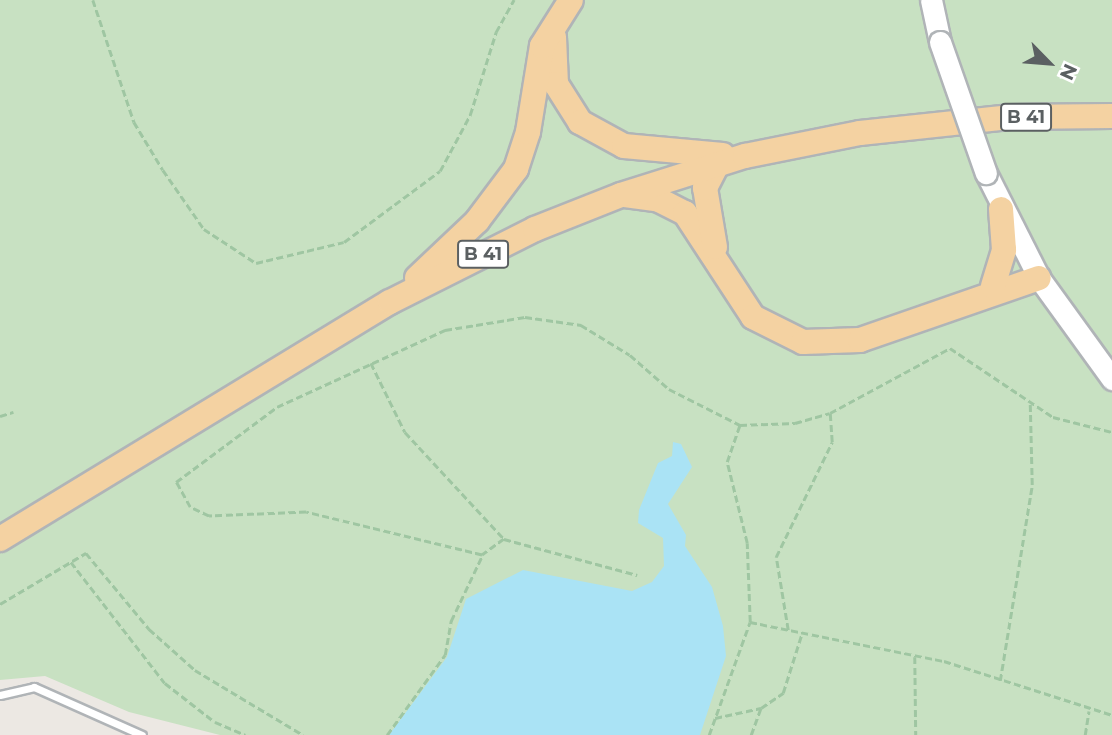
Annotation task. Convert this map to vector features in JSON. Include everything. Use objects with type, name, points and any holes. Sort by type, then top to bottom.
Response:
[{"type":"highway","points":[[565,7],[553,72],[580,122],[640,149],[745,156]]},
{"type":"highway","points":[[390,302],[471,227],[516,169],[528,132],[538,57],[565,7]]},
{"type":"highway","name":"B 41","points":[[8,534],[390,302],[535,229],[621,195],[745,156],[940,123],[1112,116]]},
{"type":"highway","points":[[716,253],[705,188],[717,164]]},
{"type":"highway","points":[[621,195],[674,206],[716,253],[753,317],[803,342],[860,340],[1037,272]]},
{"type":"highway","points":[[986,290],[1004,250],[1001,209]]},
{"type":"main road","points":[[931,0],[940,43],[1001,209],[1037,272],[1112,379]]},
{"type":"lane","points":[[0,695],[34,687],[142,735]]},
{"type":"path","points":[[93,0],[134,122],[163,170],[204,229],[256,263],[344,242],[440,171],[470,116],[496,32],[514,0]]},
{"type":"path","points":[[482,555],[306,512],[231,519],[190,507],[176,482],[224,441],[277,407],[371,363],[458,327],[557,318],[610,341],[669,389],[740,425],[795,423],[830,413],[950,348],[976,360],[1030,402],[1053,416],[1112,432]]},
{"type":"path","points":[[371,363],[405,432],[504,539],[636,575]]},
{"type":"path","points":[[1000,681],[1032,485],[1030,402]]},
{"type":"path","points":[[0,416],[13,412]]},
{"type":"path","points":[[788,630],[776,557],[821,472],[832,442],[830,413]]},
{"type":"path","points":[[709,735],[750,622],[747,543],[727,463],[740,425]]},
{"type":"path","points":[[387,735],[445,655],[451,621],[482,555],[504,539]]},
{"type":"path","points":[[0,604],[86,553],[149,629],[195,670],[303,735]]},
{"type":"path","points":[[71,562],[166,683],[215,722],[245,735]]},
{"type":"path","points":[[750,622],[915,657],[1000,681],[1089,711],[1112,715]]},
{"type":"path","points":[[715,718],[761,708],[783,693],[802,633]]},
{"type":"path","points":[[915,657],[916,735]]},
{"type":"path","points":[[751,735],[761,708]]},
{"type":"path","points":[[1084,735],[1089,711]]},
{"type":"green space","points":[[0,0],[1112,0],[1112,735],[220,735],[129,712],[45,676],[0,680]]},
{"type":"water","points":[[673,442],[681,444],[692,467],[668,504],[686,535],[685,546],[712,587],[723,626],[726,656],[700,735],[389,735],[447,657],[466,599],[523,570],[632,591],[652,582],[664,566],[663,538],[638,523],[639,510],[658,463],[672,456]]}]
